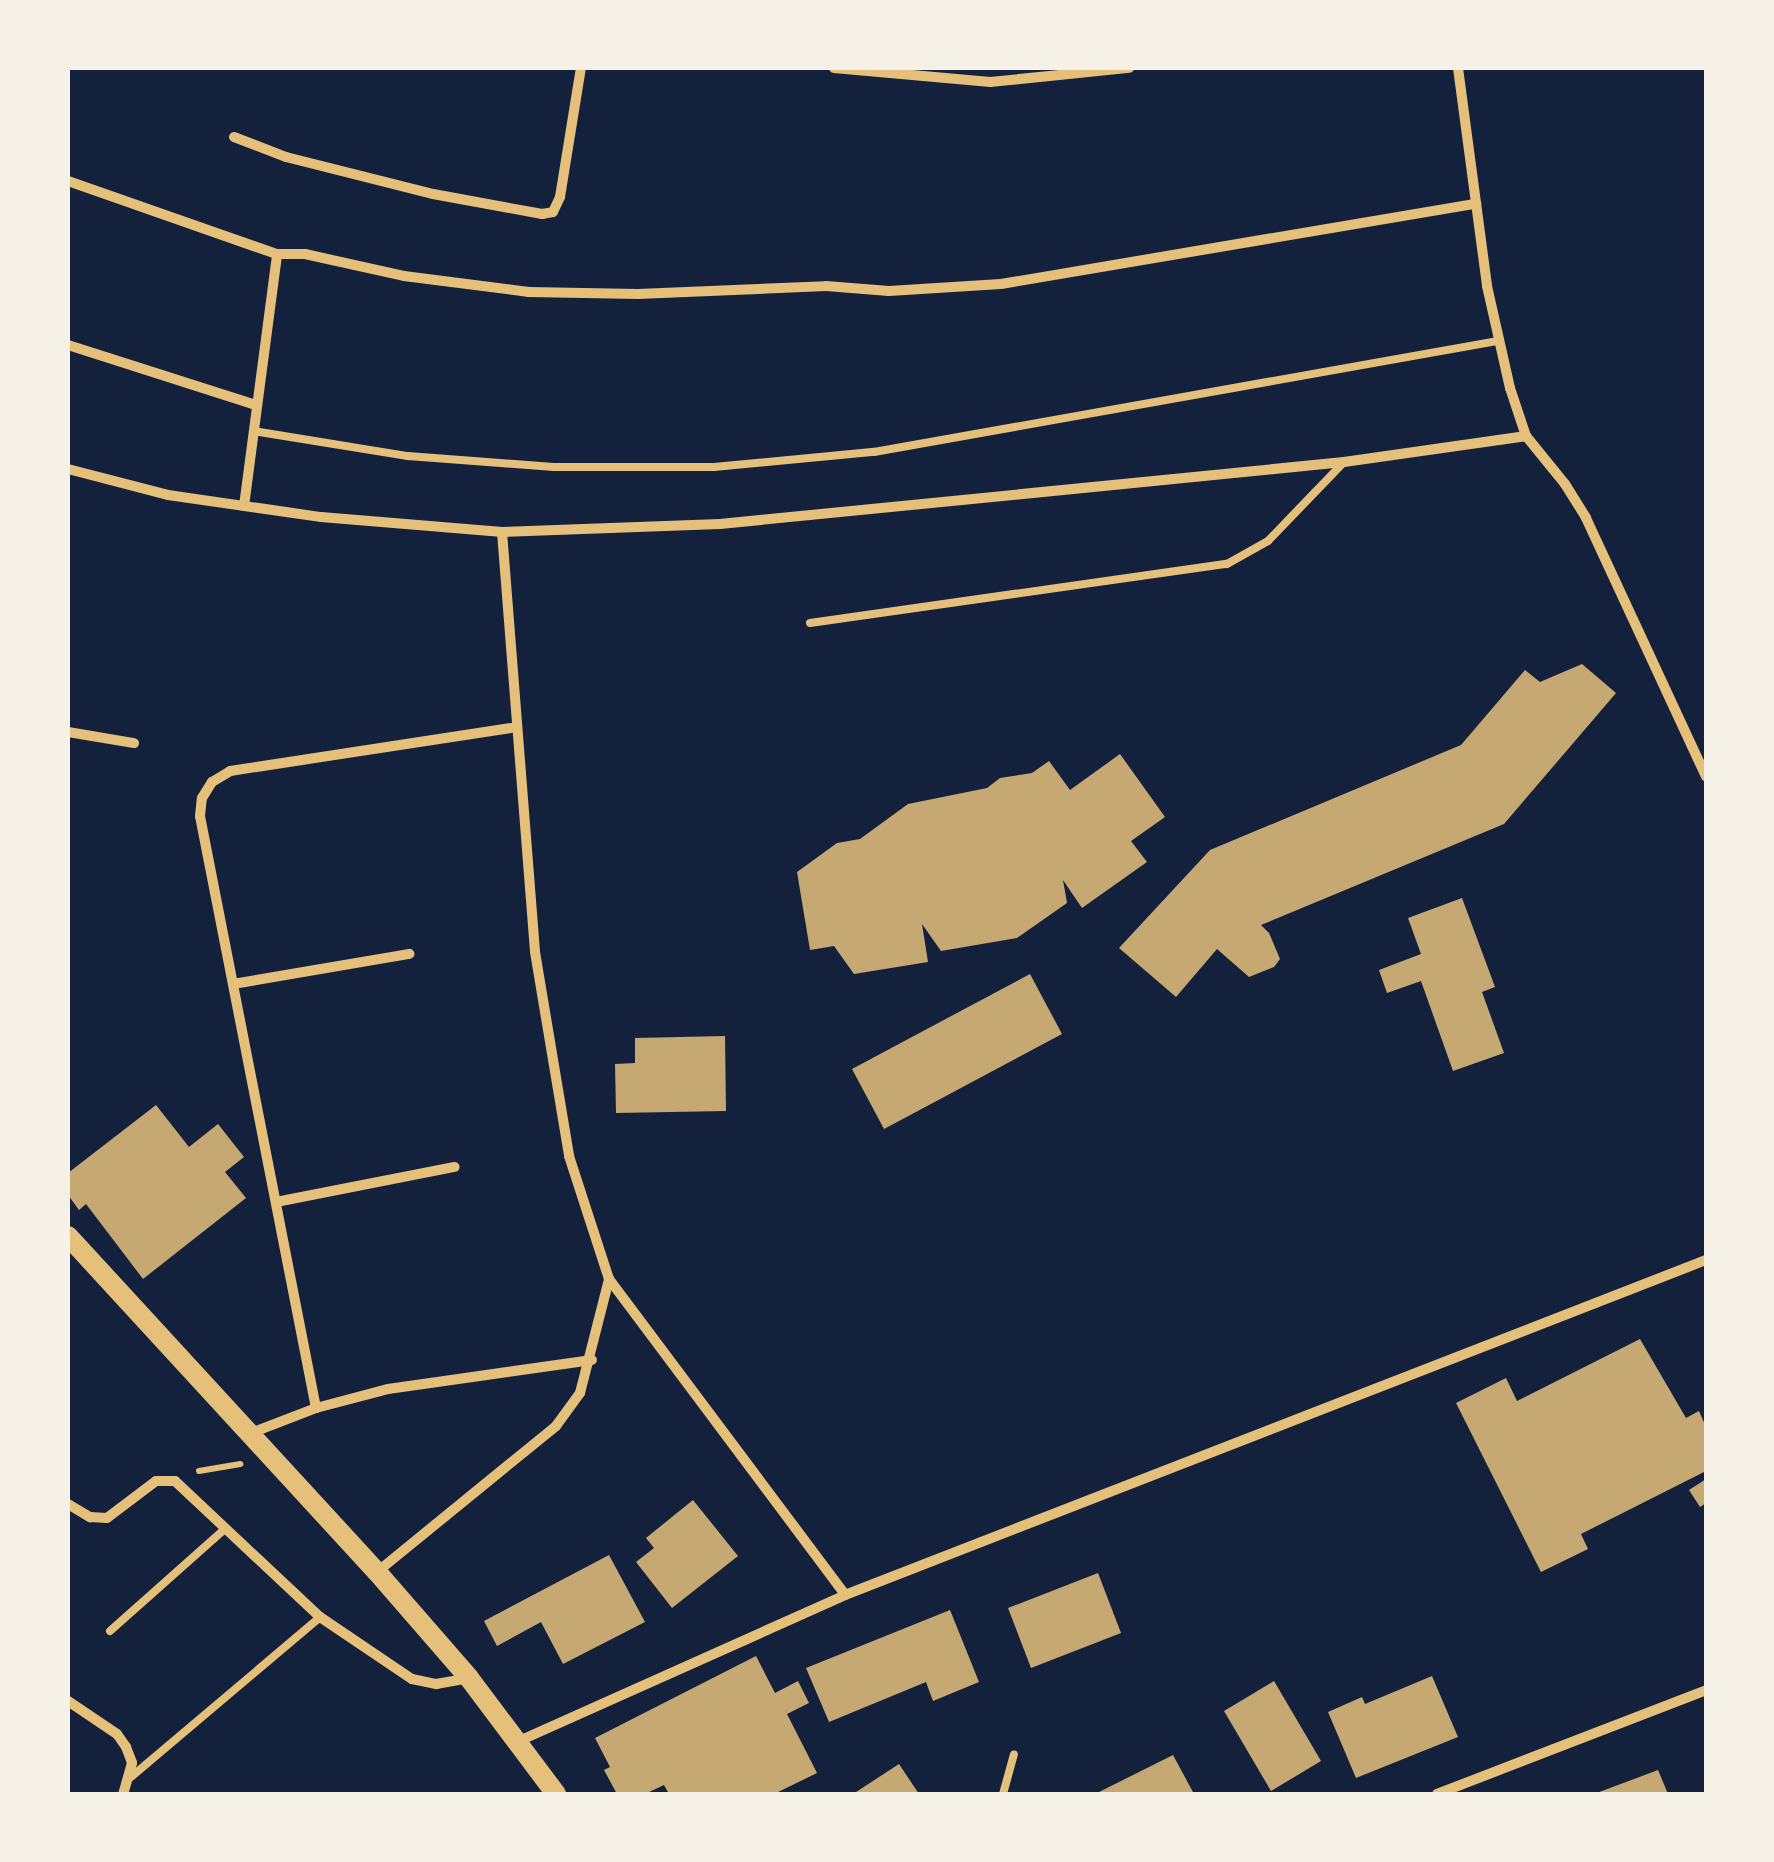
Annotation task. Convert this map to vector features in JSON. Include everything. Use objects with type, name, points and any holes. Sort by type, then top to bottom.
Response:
[{"type":"main road","points":[[68,1236],[377,1572],[469,1678],[556,1794]]},
{"type":"street","points":[[234,137],[286,157],[382,182],[542,214],[553,212],[560,197],[580,68]]},
{"type":"street","points":[[834,68],[990,82],[1129,68]]},
{"type":"street","points":[[988,68],[990,82]]},
{"type":"street","points":[[1458,68],[1498,341],[1526,436],[1565,484],[1586,518],[1706,777]]},
{"type":"street","points":[[68,181],[169,220],[276,254],[305,254],[404,276],[529,292],[638,294],[826,286],[889,291],[1001,284],[1476,204]]},
{"type":"street","points":[[244,506],[276,254]]},
{"type":"street","points":[[68,345],[256,405]]},
{"type":"street","points":[[68,469],[168,496],[320,517],[502,532],[720,524],[1344,462],[1526,436]]},
{"type":"street","points":[[502,532],[535,952],[569,1156],[608,1279],[844,1595]]},
{"type":"street","points":[[316,1408],[200,816],[202,798],[212,782],[230,772],[517,727]]},
{"type":"street","points":[[68,732],[134,743]]},
{"type":"street","points":[[233,984],[409,954]]},
{"type":"street","points":[[276,1202],[455,1167]]},
{"type":"street","points":[[518,1741],[844,1595],[1706,1260]]},
{"type":"street","points":[[377,1572],[556,1426],[580,1393],[592,1360],[608,1279]]},
{"type":"street","points":[[251,1432],[316,1408],[443,1379],[592,1360]]},
{"type":"street","points":[[68,1504],[90,1516],[106,1518],[164,1479],[184,1487],[320,1616],[412,1679],[436,1684],[469,1678]]},
{"type":"street","points":[[1437,1794],[1706,1690]]},
{"type":"street","points":[[68,1701],[117,1734],[132,1763],[131,1778],[123,1794]]},
{"type":"lane","points":[[254,431],[408,456],[554,467],[714,467],[874,452],[1498,341]]},
{"type":"lane","points":[[810,623],[1227,564],[1268,541],[1344,462]]},
{"type":"lane","points":[[110,1631],[226,1528]]},
{"type":"lane","points":[[131,1778],[320,1616]]},
{"type":"lane","points":[[1004,1794],[1014,1754]]},
{"type":"path","points":[[200,1470],[247,1464]]},
{"type":"building","points":[[1582,664],[1616,693],[1504,824],[1261,925],[1269,933],[1280,959],[1274,967],[1249,977],[1217,949],[1176,997],[1119,948],[1210,850],[1461,745],[1525,670],[1540,682]]},
{"type":"building","points":[[1120,754],[1165,817],[1131,841],[1147,862],[1082,908],[1063,880],[1067,903],[1017,938],[941,951],[922,924],[928,962],[854,974],[834,946],[810,950],[797,872],[837,843],[860,839],[908,804],[987,788],[1000,778],[1032,773],[1049,761],[1070,790]]},
{"type":"building","points":[[1462,898],[1495,987],[1482,992],[1504,1053],[1453,1071],[1421,981],[1387,993],[1379,970],[1421,954],[1408,918]]},
{"type":"building","points":[[1030,974],[1062,1034],[884,1129],[852,1069]]},
{"type":"building","points":[[725,1036],[726,1111],[616,1113],[615,1064],[635,1063],[635,1038]]},
{"type":"building","points":[[156,1105],[189,1147],[218,1124],[244,1157],[225,1172],[246,1198],[143,1279],[86,1204],[79,1210],[68,1195],[68,1173]]},
{"type":"building","points":[[1640,1339],[1686,1418],[1699,1411],[1706,1427],[1706,1471],[1581,1534],[1588,1549],[1541,1572],[1456,1403],[1506,1378],[1517,1401]]},
{"type":"building","points":[[1706,1479],[1706,1503],[1700,1507],[1689,1490]]},
{"type":"building","points":[[693,1500],[738,1556],[672,1608],[636,1562],[654,1548],[646,1538]]},
{"type":"building","points":[[609,1555],[645,1622],[563,1664],[541,1622],[497,1646],[484,1621]]},
{"type":"building","points":[[1098,1573],[1121,1633],[1031,1668],[1008,1608]]},
{"type":"building","points":[[950,1610],[979,1682],[933,1701],[926,1682],[829,1722],[806,1668]]},
{"type":"building","points":[[756,1656],[775,1693],[798,1681],[809,1703],[787,1714],[817,1773],[774,1794],[669,1794],[664,1785],[645,1794],[617,1794],[604,1770],[610,1767],[595,1738]]},
{"type":"building","points":[[1432,1676],[1458,1737],[1356,1778],[1328,1712],[1362,1697],[1365,1704]]},
{"type":"building","points":[[1274,1681],[1321,1761],[1271,1791],[1224,1711]]},
{"type":"building","points":[[1173,1755],[1194,1794],[1095,1794]]},
{"type":"building","points":[[899,1764],[919,1794],[853,1794]]},
{"type":"building","points":[[1658,1770],[1668,1794],[1594,1794]]}]
